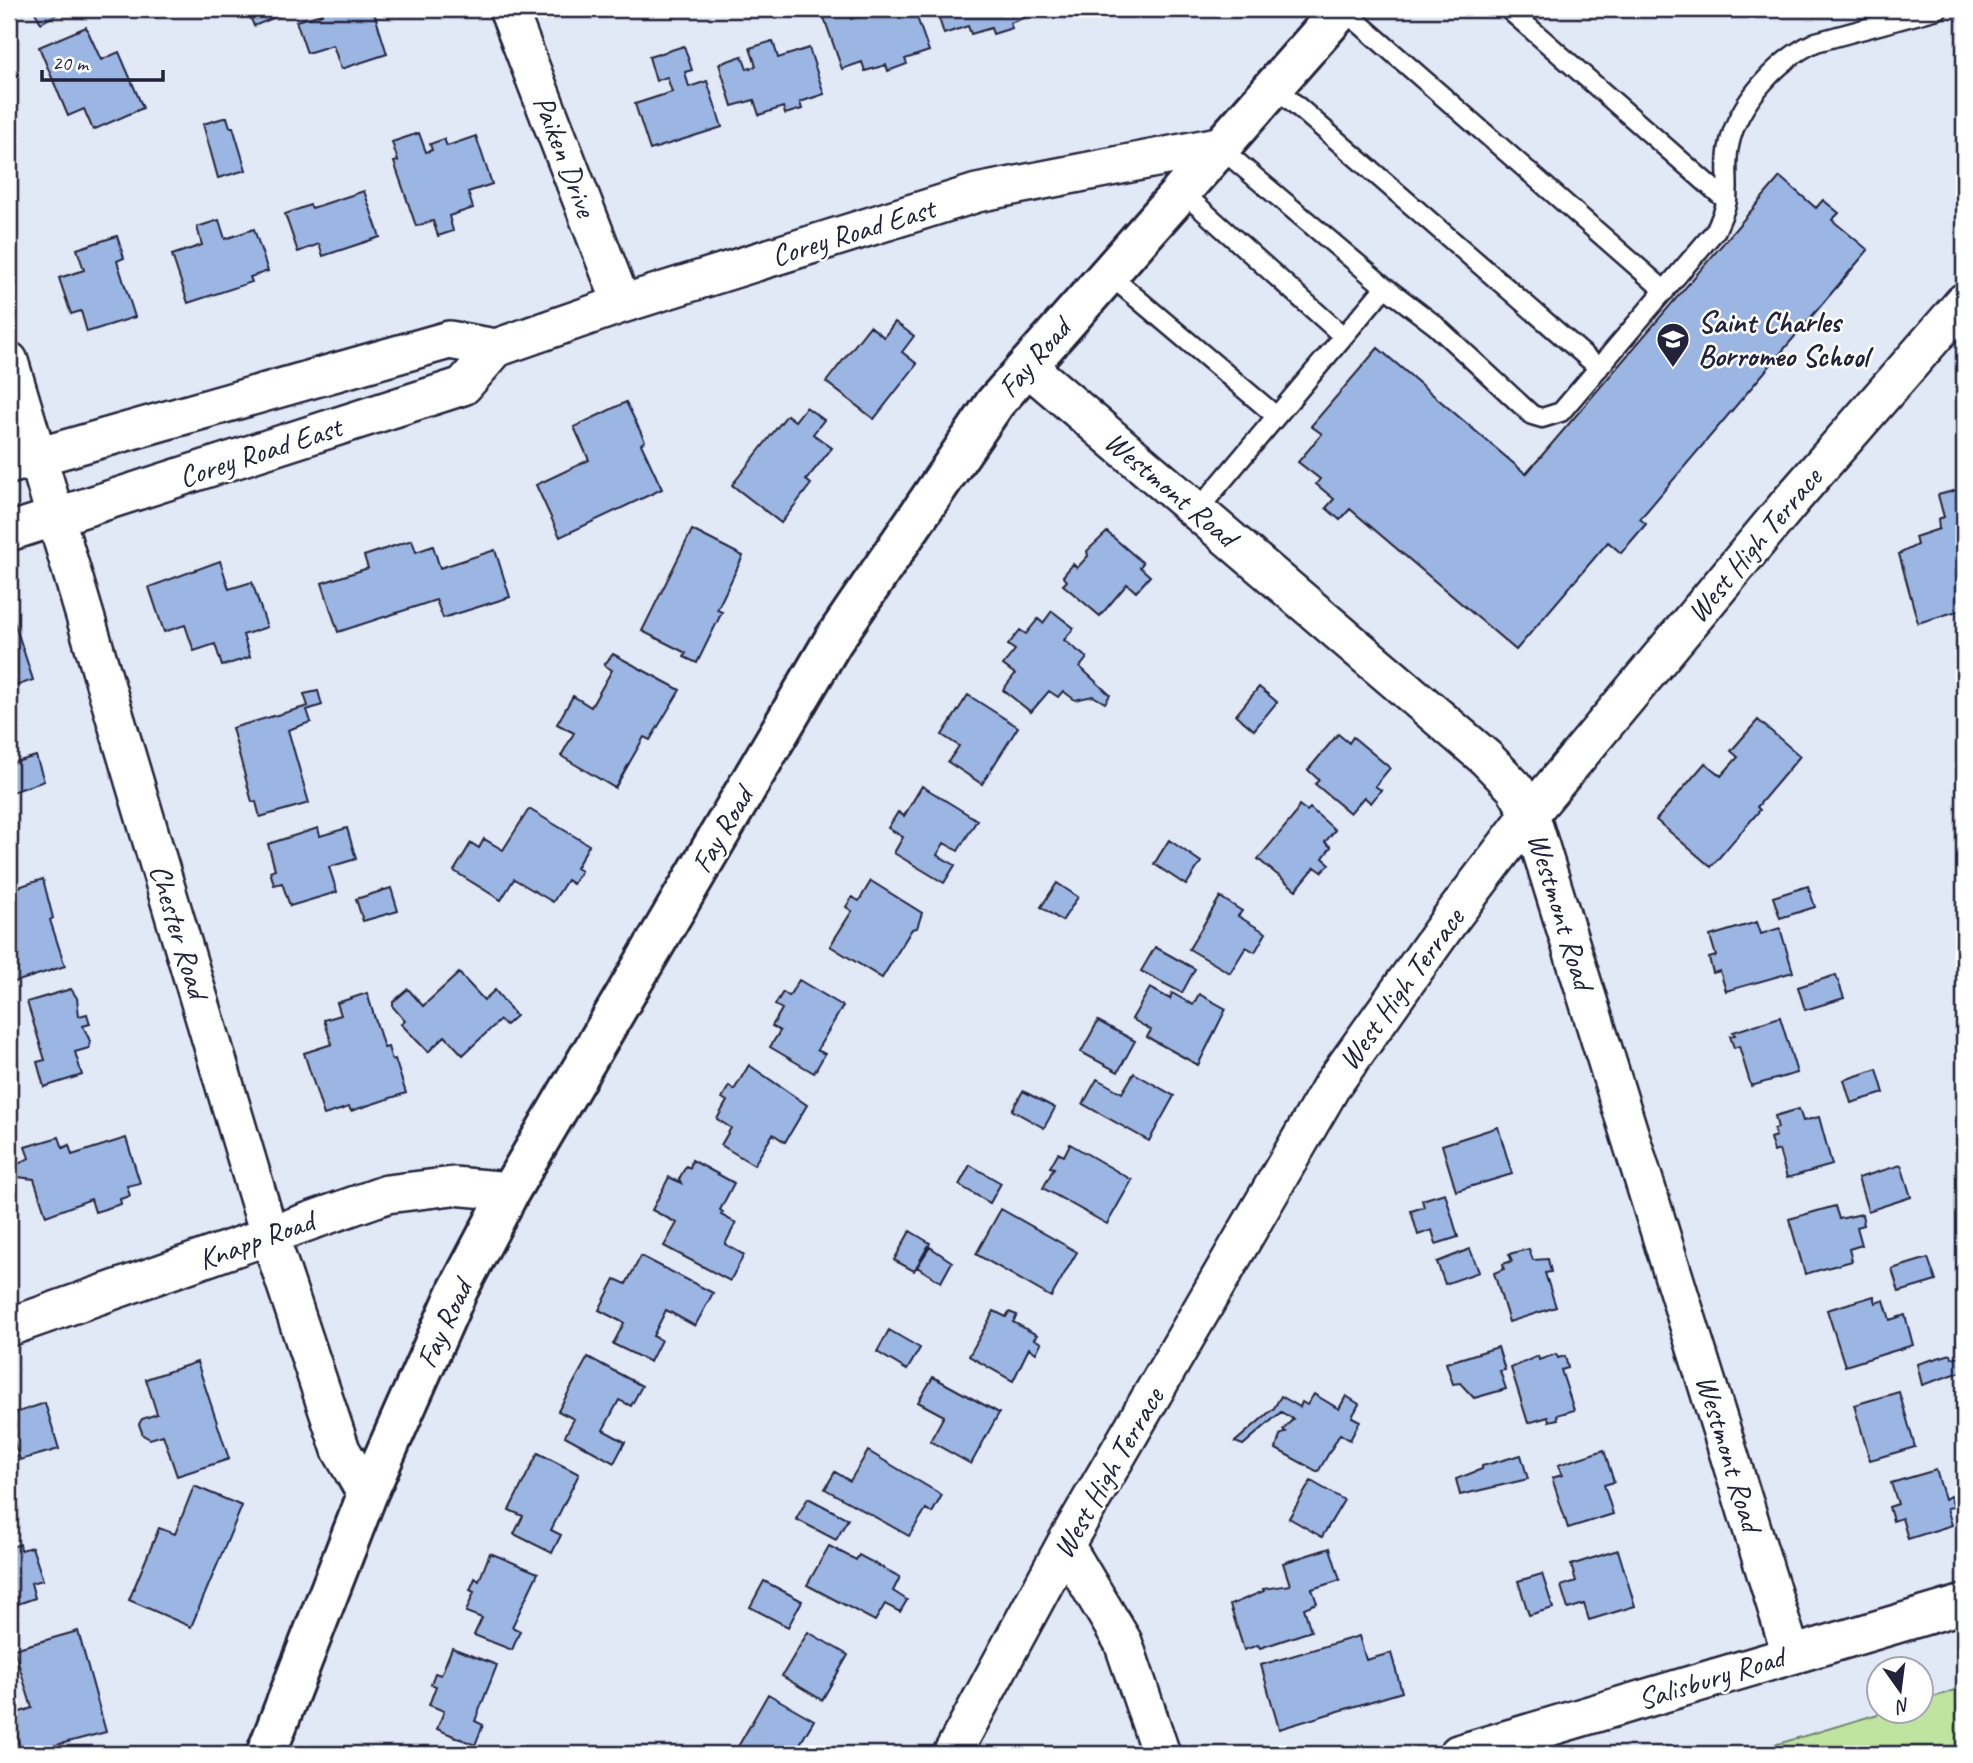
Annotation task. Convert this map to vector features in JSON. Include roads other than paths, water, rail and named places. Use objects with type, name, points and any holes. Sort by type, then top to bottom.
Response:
[{"type":"street","name":"Paiken Drive","points":[[508,9],[621,304]]},
{"type":"street","name":"Fay Road","points":[[267,1754],[367,1495],[458,1290],[510,1191],[833,641],[995,403],[1218,146],[1342,9]]},
{"type":"street","name":"Corey Road East","points":[[23,461],[449,340],[496,348],[621,304],[977,193],[1218,146]]},
{"type":"street","name":"West High Terrace","points":[[952,1754],[1065,1545],[1331,1087],[1449,921],[1530,814],[1795,496],[1964,302]]},
{"type":"street","name":"Corey Road East","points":[[9,532],[463,386],[496,348]]},
{"type":"street","name":"Chester Road","points":[[9,361],[23,461],[55,517],[269,1234],[341,1450],[367,1495]]},
{"type":"street","name":"Westmont Road","points":[[1027,366],[1486,758],[1515,788],[1530,814],[1791,1654]]},
{"type":"street","name":"Knapp Road","points":[[9,1327],[387,1194],[453,1186],[510,1191]]},
{"type":"street","points":[[1065,1545],[1123,1642],[1161,1754]]},
{"type":"street","name":"Salisbury Road","points":[[1458,1754],[1964,1604]]},
{"type":"lane","points":[[1342,9],[1665,290]]},
{"type":"lane","points":[[1508,9],[1727,201]]},
{"type":"lane","points":[[1218,146],[1385,287],[1435,325],[1532,415],[1542,418],[1561,412],[1716,230],[1727,201],[1726,166],[1732,131],[1754,95],[1778,69],[1798,50],[1816,42],[1938,9]]},
{"type":"lane","points":[[1273,85],[1599,368]]},
{"type":"lane","points":[[1180,190],[1343,336]]},
{"type":"lane","points":[[1107,273],[1276,416]]},
{"type":"lane","points":[[1197,511],[1385,287]]},
{"type":"place","name":"Saint Charles Borromeo School","points":[[1673,369]]}]
